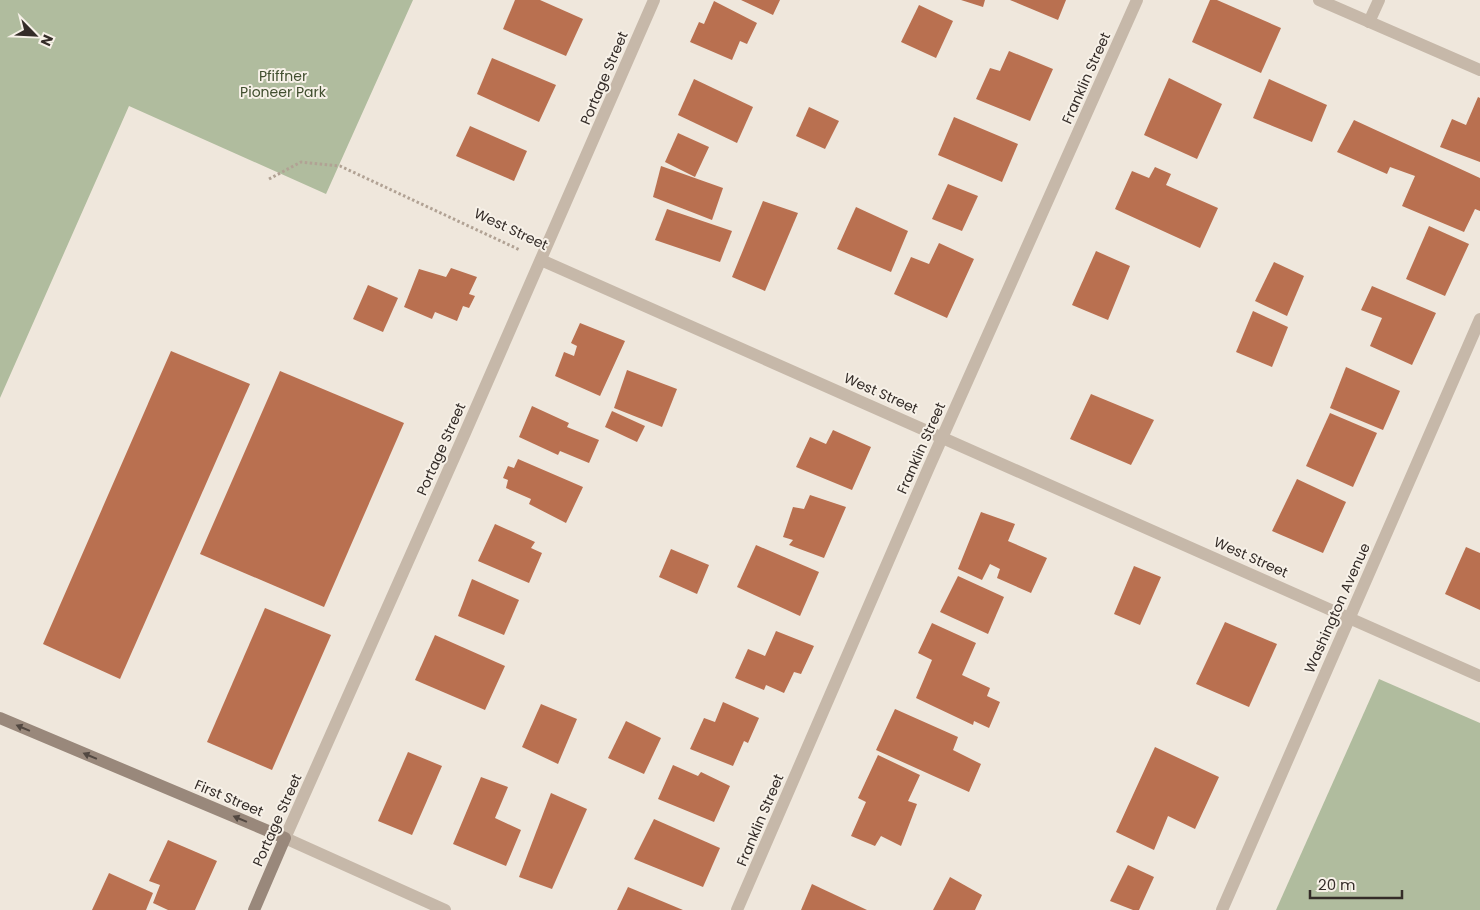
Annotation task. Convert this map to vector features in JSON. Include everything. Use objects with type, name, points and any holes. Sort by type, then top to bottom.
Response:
[{"type":"street","name":"Portage Street","points":[[254,910],[654,0]]},
{"type":"street","name":"Franklin Street","points":[[737,910],[942,437],[1137,0]]},
{"type":"street","points":[[1319,0],[1480,70]]},
{"type":"street","points":[[1369,22],[1379,0]]},
{"type":"street","name":"West Street","points":[[541,260],[1480,676]]},
{"type":"street","name":"Washington Avenue","points":[[1222,910],[1480,319]]},
{"type":"street","name":"First Street","points":[[0,718],[285,838],[445,910]]},
{"type":"path","name":"West Street","points":[[268,178],[301,162],[340,166],[541,260]]},
{"type":"green space","name":"Pfiffner Pioneer Park","points":[[0,0],[413,0],[326,194],[129,106],[0,398]]},
{"type":"green space","points":[[1379,679],[1480,723],[1480,910],[1276,910]]},
{"type":"building","points":[[515,0],[540,0],[583,19],[566,56],[503,29]]},
{"type":"building","points":[[741,0],[780,0],[773,15]]},
{"type":"building","points":[[961,0],[985,0],[983,7]]},
{"type":"building","points":[[1010,0],[1066,0],[1058,20]]},
{"type":"building","points":[[1210,0],[1217,0],[1281,28],[1261,73],[1192,42]]},
{"type":"building","points":[[714,1],[757,23],[747,44],[740,41],[732,60],[690,42],[699,22],[704,24]]},
{"type":"building","points":[[919,5],[953,21],[936,58],[901,42]]},
{"type":"building","points":[[1009,51],[1053,69],[1030,121],[976,99],[990,68],[1000,71]]},
{"type":"building","points":[[492,58],[556,85],[539,122],[477,94]]},
{"type":"building","points":[[1169,78],[1222,104],[1197,159],[1144,135]]},
{"type":"building","points":[[694,79],[753,107],[737,143],[678,115]]},
{"type":"building","points":[[1269,79],[1327,105],[1312,142],[1253,118]]},
{"type":"building","points":[[1478,97],[1480,98],[1480,162],[1440,147],[1452,119],[1466,125]]},
{"type":"building","points":[[809,107],[839,121],[825,149],[796,136]]},
{"type":"building","points":[[954,117],[1018,144],[1002,182],[938,155]]},
{"type":"building","points":[[1354,120],[1480,178],[1480,211],[1475,209],[1464,232],[1402,206],[1415,176],[1390,167],[1387,174],[1337,152]]},
{"type":"building","points":[[470,126],[527,151],[514,181],[456,156]]},
{"type":"building","points":[[678,133],[709,147],[695,177],[665,162]]},
{"type":"building","points":[[661,166],[723,188],[712,220],[653,197]]},
{"type":"building","points":[[1155,167],[1171,174],[1166,185],[1218,208],[1200,248],[1115,209],[1132,171],[1149,178]]},
{"type":"building","points":[[948,184],[978,196],[962,231],[932,219]]},
{"type":"building","points":[[763,201],[798,213],[765,291],[732,277]]},
{"type":"building","points":[[856,207],[908,231],[891,272],[837,249]]},
{"type":"building","points":[[667,209],[732,231],[720,262],[655,240]]},
{"type":"building","points":[[1429,226],[1469,244],[1445,296],[1406,279]]},
{"type":"building","points":[[939,243],[974,259],[947,318],[894,294],[911,257],[929,264]]},
{"type":"building","points":[[1096,251],[1130,266],[1108,320],[1072,305]]},
{"type":"building","points":[[1274,262],[1304,276],[1287,316],[1255,301]]},
{"type":"building","points":[[451,268],[477,277],[469,294],[475,296],[469,308],[463,306],[457,321],[435,312],[432,319],[404,307],[419,269],[446,277]]},
{"type":"building","points":[[368,285],[398,298],[383,332],[353,319]]},
{"type":"building","points":[[1372,286],[1436,313],[1412,365],[1370,346],[1382,318],[1361,310]]},
{"type":"building","points":[[1253,311],[1288,327],[1272,367],[1236,352]]},
{"type":"building","points":[[580,323],[625,341],[600,396],[555,376],[564,352],[574,356],[577,346],[571,343]]},
{"type":"building","points":[[171,351],[250,384],[120,679],[43,644]]},
{"type":"building","points":[[1346,367],[1400,391],[1383,430],[1330,408]]},
{"type":"building","points":[[627,370],[677,389],[662,427],[614,408]]},
{"type":"building","points":[[280,371],[404,423],[324,607],[200,554]]},
{"type":"building","points":[[1091,394],[1154,420],[1131,465],[1070,439]]},
{"type":"building","points":[[532,406],[569,423],[567,427],[599,440],[589,463],[560,451],[558,455],[519,437]]},
{"type":"building","points":[[612,411],[645,426],[637,442],[605,427]]},
{"type":"building","points":[[1330,413],[1377,433],[1353,487],[1306,466]]},
{"type":"building","points":[[833,430],[871,447],[852,490],[796,467],[810,437],[826,444]]},
{"type":"building","points":[[518,459],[583,487],[566,523],[529,504],[531,499],[506,488],[508,480],[503,478],[508,466],[514,468]]},
{"type":"building","points":[[1297,479],[1346,502],[1323,553],[1272,531]]},
{"type":"building","points":[[810,495],[846,507],[824,558],[789,545],[793,540],[783,537],[793,507],[804,509]]},
{"type":"building","points":[[981,512],[1015,524],[1008,541],[1047,558],[1031,593],[997,578],[1000,569],[990,564],[982,580],[958,569]]},
{"type":"building","points":[[495,524],[535,542],[531,548],[542,553],[529,583],[478,561]]},
{"type":"building","points":[[756,545],[819,572],[800,616],[737,587]]},
{"type":"building","points":[[1466,547],[1480,553],[1480,610],[1445,594]]},
{"type":"building","points":[[671,549],[709,565],[697,594],[659,577]]},
{"type":"building","points":[[1134,566],[1161,577],[1140,625],[1114,614]]},
{"type":"building","points":[[958,576],[1004,597],[988,634],[940,612]]},
{"type":"building","points":[[472,579],[519,600],[504,635],[458,616]]},
{"type":"building","points":[[265,608],[331,635],[272,770],[207,742]]},
{"type":"building","points":[[1225,622],[1277,644],[1249,707],[1196,684]]},
{"type":"building","points":[[932,623],[976,643],[962,675],[990,688],[987,696],[1000,702],[989,728],[974,721],[973,725],[916,698],[932,660],[918,653]]},
{"type":"building","points":[[776,631],[814,646],[801,674],[794,672],[784,693],[766,685],[764,690],[735,678],[748,649],[765,656]]},
{"type":"building","points":[[435,635],[505,666],[485,710],[415,680]]},
{"type":"building","points":[[723,702],[759,718],[748,743],[744,741],[733,766],[690,749],[704,718],[715,722]]},
{"type":"building","points":[[541,704],[577,719],[558,764],[522,747]]},
{"type":"building","points":[[895,709],[958,737],[953,750],[981,764],[969,792],[876,750]]},
{"type":"building","points":[[626,721],[661,738],[644,774],[608,758]]},
{"type":"building","points":[[1155,747],[1219,777],[1195,829],[1168,816],[1154,850],[1116,832]]},
{"type":"building","points":[[408,752],[442,766],[412,835],[378,821]]},
{"type":"building","points":[[878,755],[920,775],[908,801],[917,804],[901,846],[881,836],[875,846],[851,836],[866,802],[858,798]]},
{"type":"building","points":[[673,765],[698,776],[701,772],[730,786],[714,822],[658,799]]},
{"type":"building","points":[[481,777],[508,787],[495,818],[521,830],[506,866],[453,844]]},
{"type":"building","points":[[551,793],[587,809],[552,889],[519,877]]},
{"type":"building","points":[[654,819],[720,848],[703,887],[634,859]]},
{"type":"building","points":[[168,840],[217,861],[195,910],[168,910],[153,903],[160,885],[149,881]]},
{"type":"building","points":[[1128,865],[1154,877],[1139,910],[1133,910],[1110,901]]},
{"type":"building","points":[[109,873],[153,893],[146,910],[92,910]]},
{"type":"building","points":[[950,877],[982,895],[975,910],[933,910]]},
{"type":"building","points":[[812,884],[867,910],[801,910]]},
{"type":"building","points":[[628,887],[683,910],[617,910]]}]
